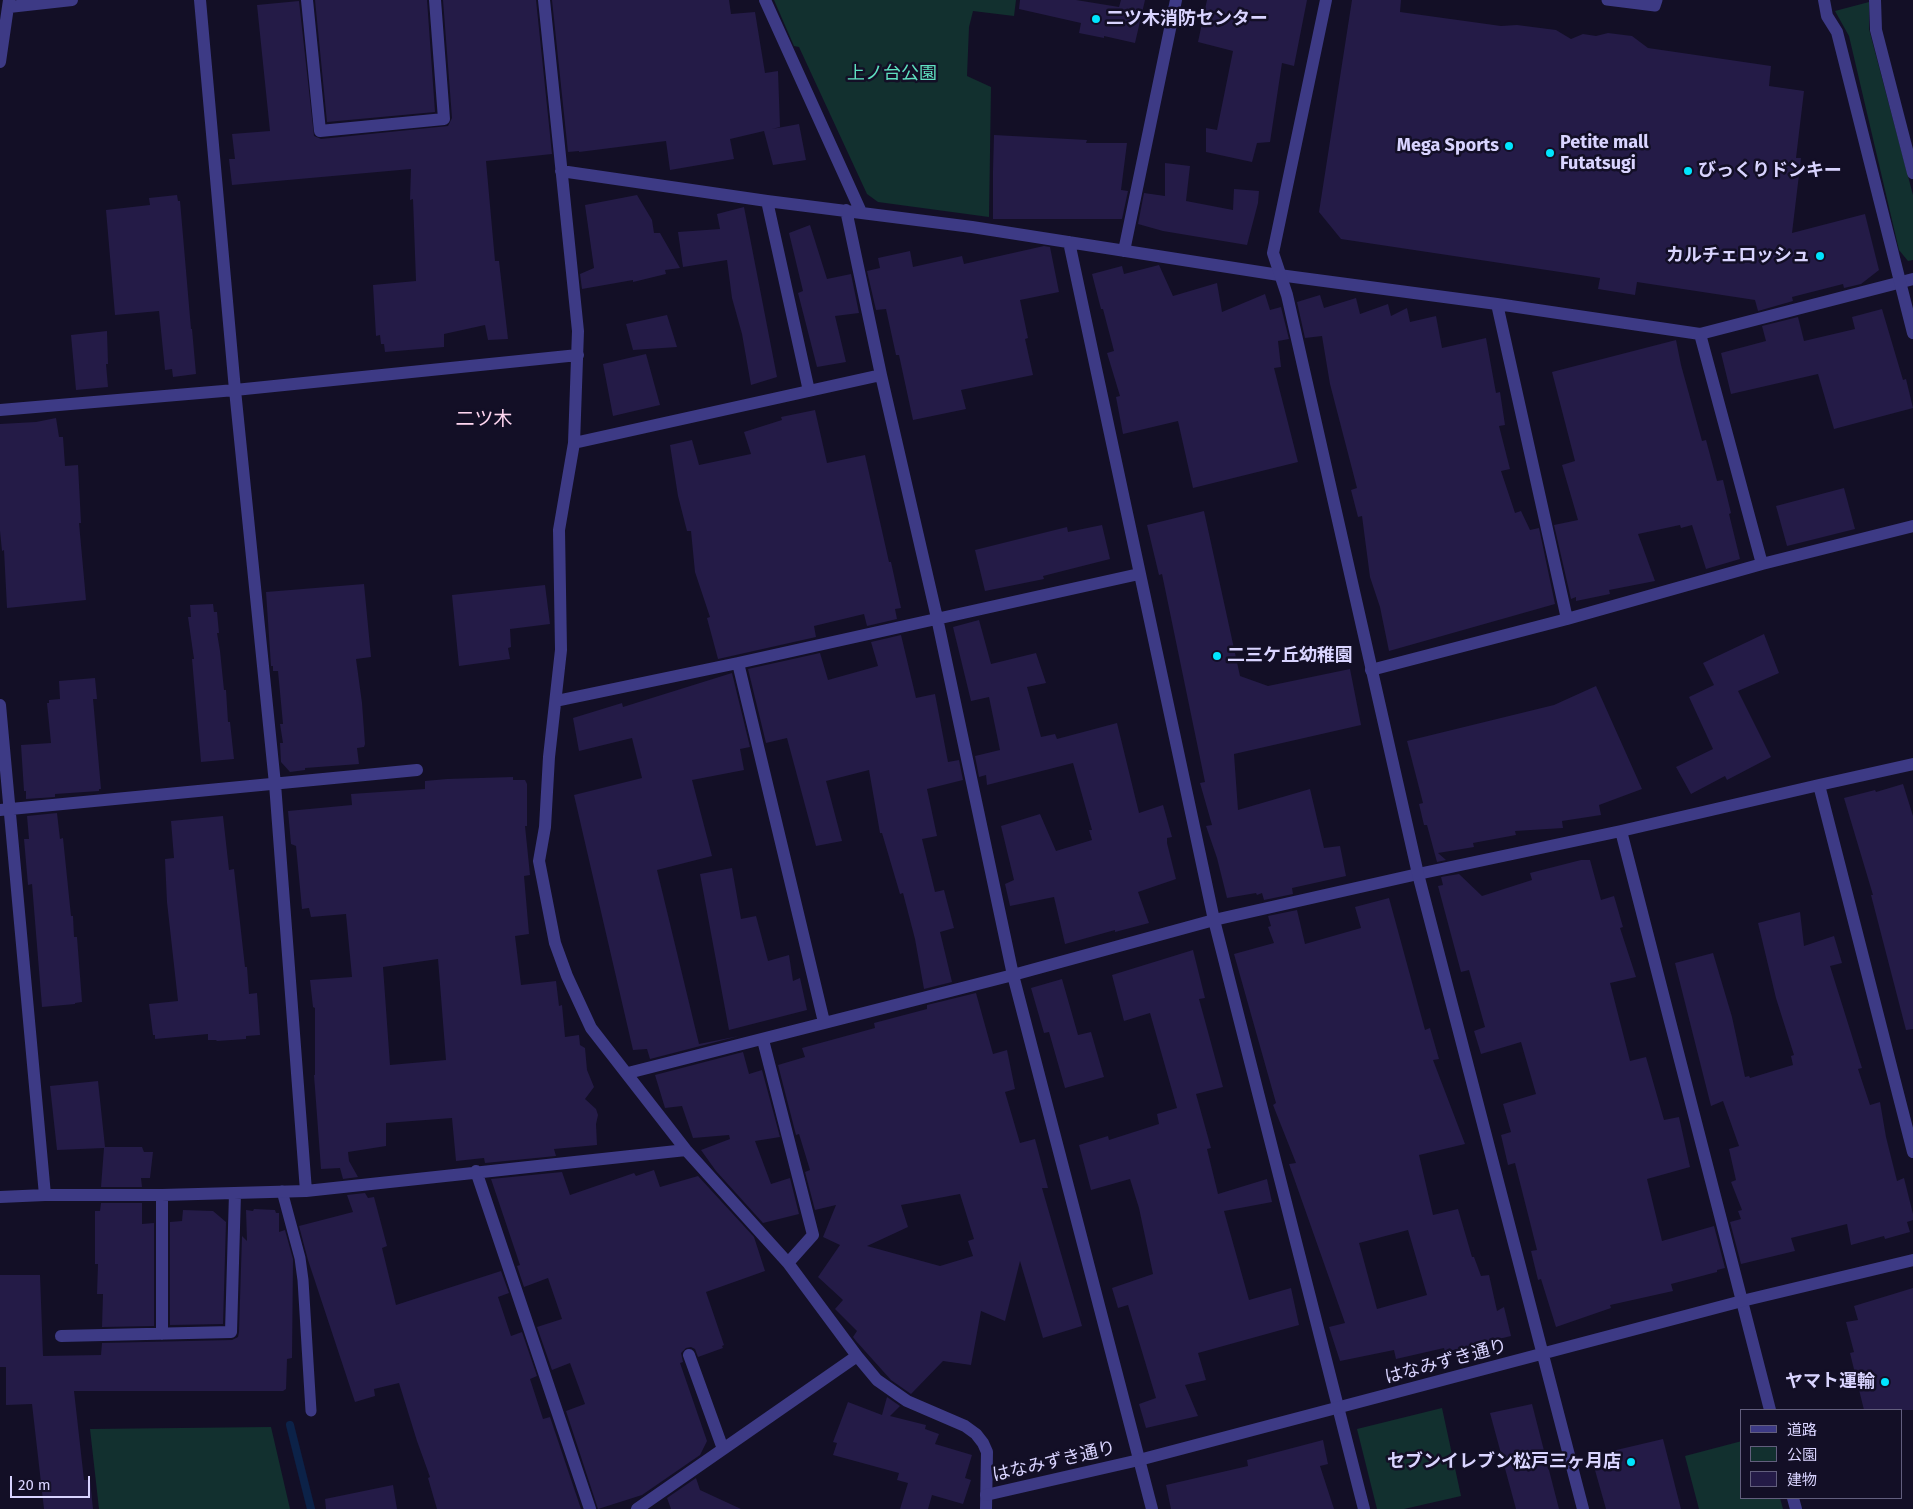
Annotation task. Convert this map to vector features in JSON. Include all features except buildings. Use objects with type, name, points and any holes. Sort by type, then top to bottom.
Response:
[{"type":"street","points":[[0,62],[6,4],[72,0]]},
{"type":"street","points":[[200,0],[235,390],[275,784],[306,1191]]},
{"type":"street","points":[[307,0],[320,131],[444,119],[435,0]]},
{"type":"street","points":[[544,0],[578,331],[574,442],[559,530],[561,650],[549,757],[545,827],[539,861],[555,943],[567,976],[591,1028],[628,1073],[686,1150],[788,1263],[877,1380],[907,1401],[965,1426],[976,1434],[987,1452],[986,1509]]},
{"type":"street","points":[[765,0],[861,212]]},
{"type":"street","points":[[1124,252],[1176,0]]},
{"type":"street","points":[[1326,0],[1273,253],[1287,295],[1370,670],[1418,874],[1583,1509]]},
{"type":"street","points":[[1824,0],[1827,16],[1837,32],[1913,333]]},
{"type":"street","points":[[1875,0],[1876,30],[1913,173]]},
{"type":"street","points":[[561,171],[767,201],[861,212],[1279,275],[1497,304],[1700,334],[1913,278]]},
{"type":"street","points":[[767,201],[809,391]]},
{"type":"street","points":[[846,210],[881,375],[937,618],[1013,974],[1152,1509]]},
{"type":"street","points":[[1069,242],[1138,574],[1214,920],[1364,1509]]},
{"type":"street","points":[[1497,304],[1567,619]]},
{"type":"street","points":[[1700,334],[1762,564]]},
{"type":"street","points":[[0,410],[235,390],[578,355]]},
{"type":"street","points":[[574,442],[881,375]]},
{"type":"street","points":[[1370,670],[1567,619],[1762,564],[1913,526]]},
{"type":"street","points":[[556,701],[738,663],[1138,574]]},
{"type":"street","points":[[738,663],[824,1022]]},
{"type":"street","points":[[0,705],[5,810],[45,1195]]},
{"type":"street","points":[[628,1073],[763,1040],[824,1022],[1214,920],[1418,874],[1620,832],[1913,764]]},
{"type":"street","points":[[5,810],[417,770]]},
{"type":"street","points":[[1819,785],[1913,1152]]},
{"type":"street","points":[[1620,832],[1770,1409]]},
{"type":"street","points":[[763,1040],[813,1236],[788,1263]]},
{"type":"street","points":[[0,1197],[306,1191],[476,1171],[686,1150]]},
{"type":"street","points":[[476,1171],[590,1509]]},
{"type":"street","points":[[61,1336],[232,1332],[235,1193]]},
{"type":"street","points":[[162,1195],[162,1334]]},
{"type":"street","name":"はなみずき通り","points":[[986,1495],[1139,1460],[1742,1301],[1913,1260]]},
{"type":"street","points":[[689,1355],[723,1449]]},
{"type":"street","points":[[638,1509],[857,1356]]},
{"type":"lane","points":[[1607,0],[1655,6],[1657,0]]},
{"type":"lane","points":[[282,1191],[300,1258],[303,1280],[311,1411]]},
{"type":"green space","name":"上ノ台公園","points":[[774,0],[1016,0],[1014,16],[973,11],[969,27],[967,76],[991,87],[989,217],[878,202],[867,194],[799,47],[794,46]]},
{"type":"green space","points":[[1869,2],[1869,29],[1913,195],[1913,260],[1908,261],[1899,250],[1849,36],[1835,11]]},
{"type":"green space","points":[[1442,1408],[1461,1496],[1404,1509],[1377,1509],[1357,1429]]},
{"type":"green space","points":[[271,1427],[290,1509],[99,1509],[90,1429]]},
{"type":"green space","points":[[1740,1442],[1740,1499],[1780,1499],[1783,1509],[1699,1509],[1685,1456]]},
{"type":"waterway","points":[[290,1425],[311,1509]]},
{"type":"place","name":"二ツ木消防センター","points":[[1096,19]]},
{"type":"place","name":"Mega Sports","points":[[1509,146]]},
{"type":"place","name":"Petite mall Futatsugi","points":[[1550,153]]},
{"type":"place","name":"びっくりドンキー","points":[[1688,171]]},
{"type":"place","name":"カルチェロッシュ","points":[[1820,256]]},
{"type":"place","name":"二三ケ丘幼稚園","points":[[1217,656]]},
{"type":"place","name":"ヤマト運輸","points":[[1885,1382]]},
{"type":"place","name":"セブンイレブン松戸三ヶ月店","points":[[1631,1462]]},
{"type":"district","name":"二ツ木","points":[[484,420]]}]
